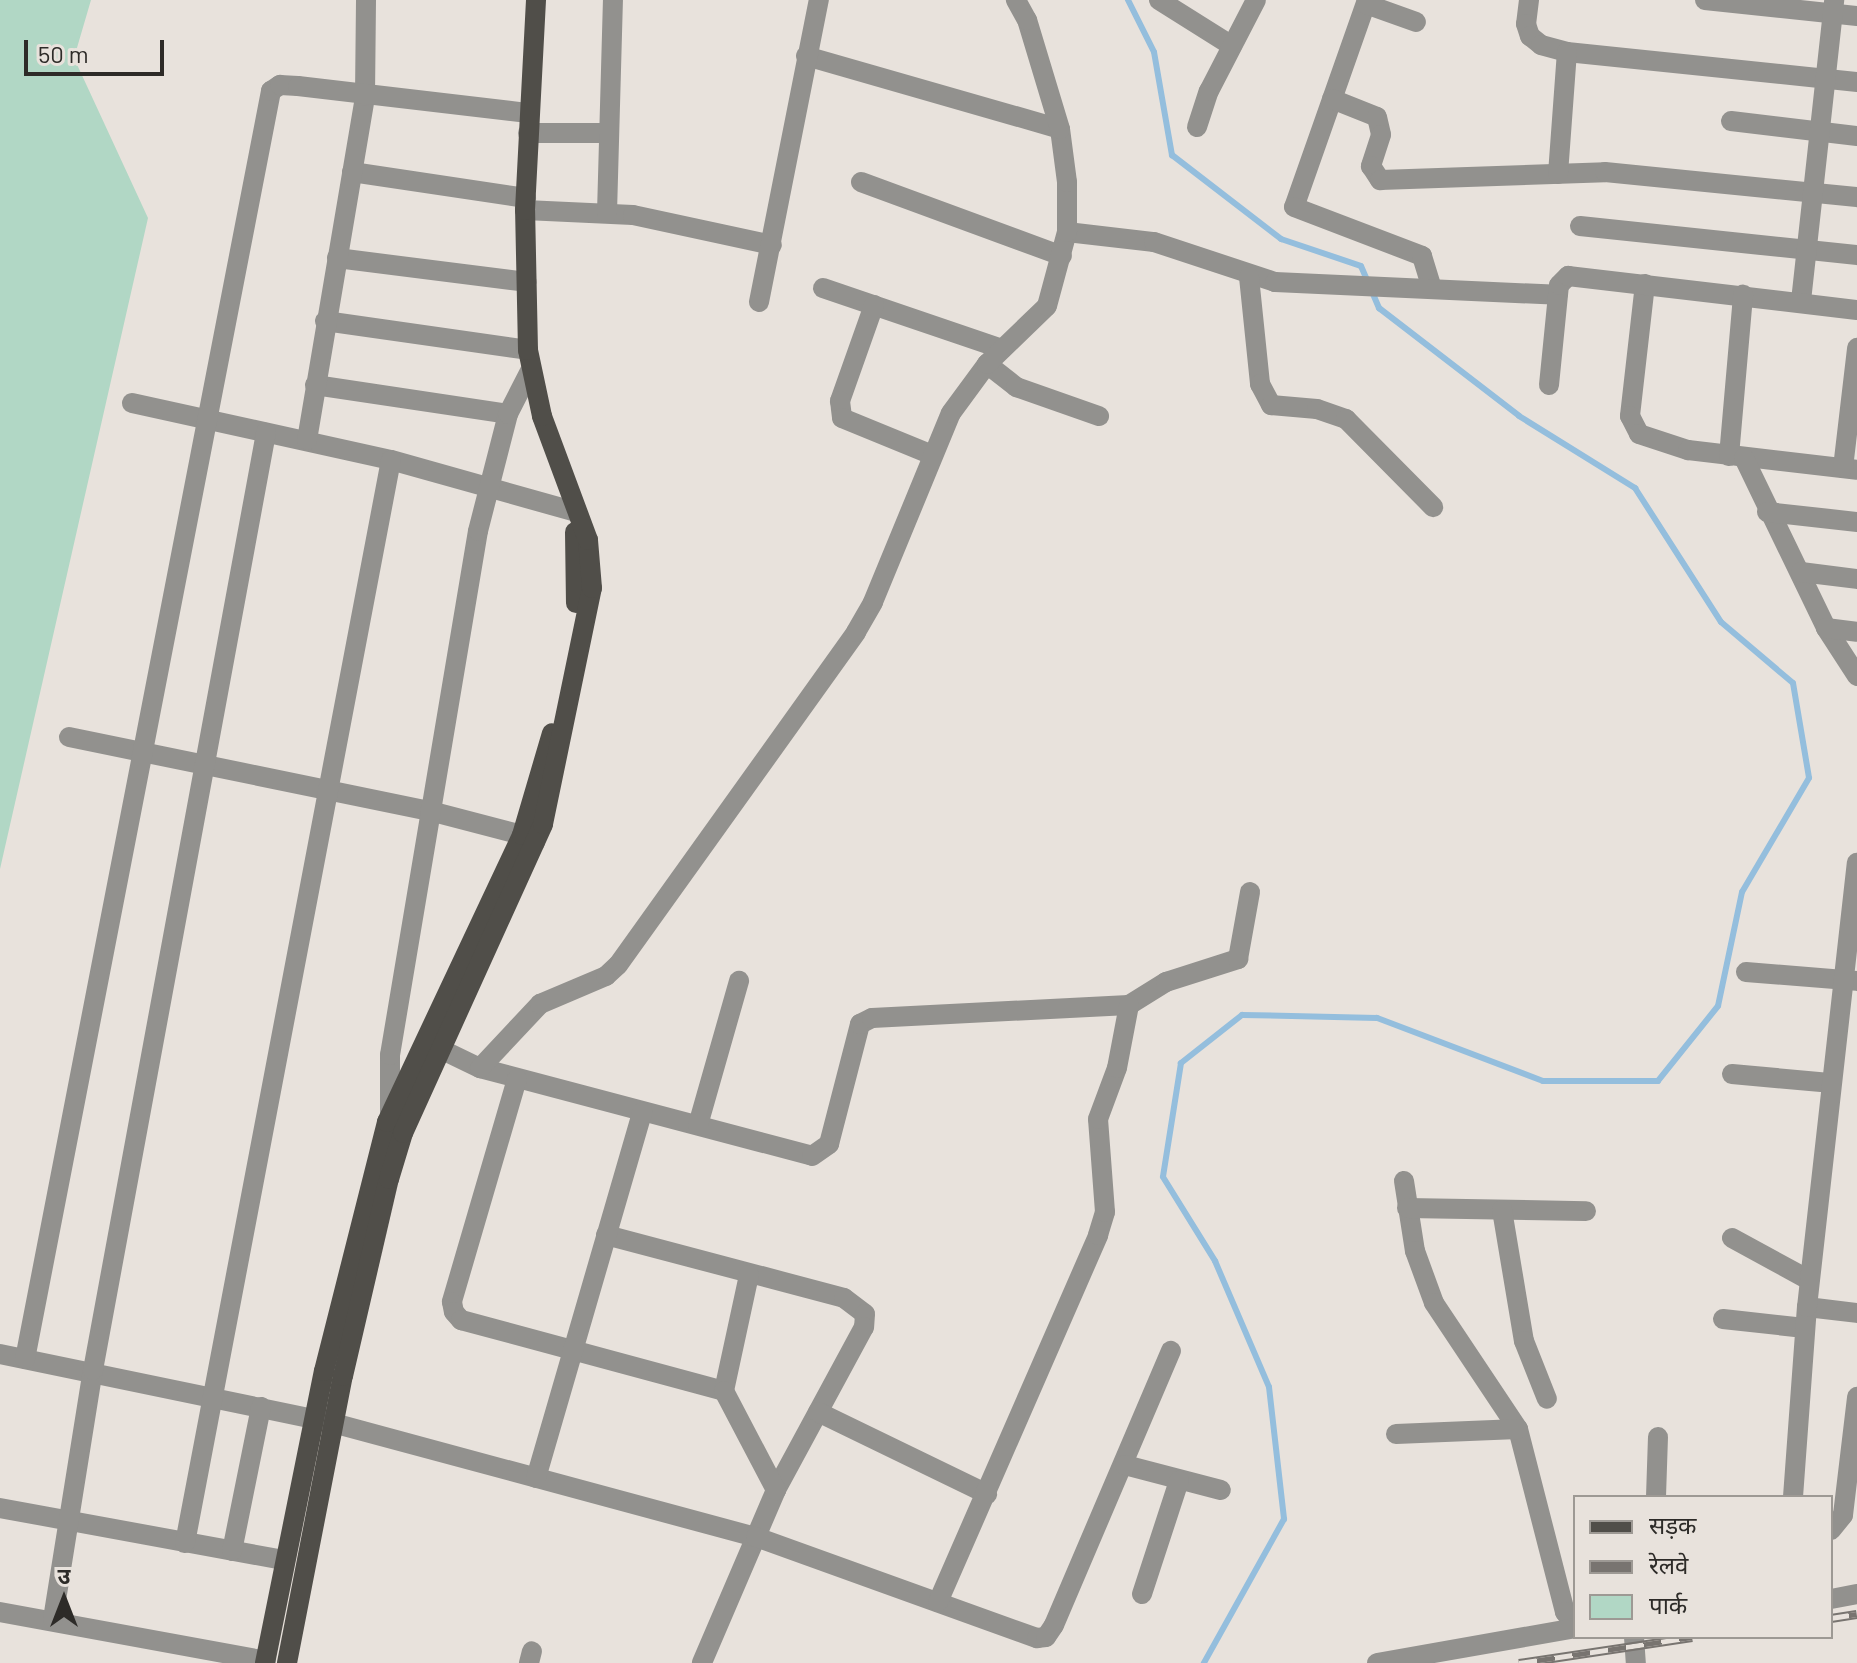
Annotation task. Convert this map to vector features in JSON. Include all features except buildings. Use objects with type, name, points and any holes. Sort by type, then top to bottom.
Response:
[{"type":"main road","points":[[265,1662],[284,1560],[324,1421],[395,1127],[529,839],[561,755],[592,588],[588,540],[530,371],[528,350],[525,204],[536,0]]},
{"type":"main road","points":[[287,1663],[324,1421]]},
{"type":"street","points":[[307,440],[365,96],[366,0]]},
{"type":"street","points":[[607,213],[613,0]]},
{"type":"street","points":[[759,302],[819,0]]},
{"type":"street","points":[[480,1068],[540,1004],[606,976],[618,965],[856,632],[873,602],[930,454],[951,413],[995,357],[1047,306],[1067,232],[1060,129],[1027,20],[1016,0]]},
{"type":"street","points":[[1159,0],[1232,46]]},
{"type":"street","points":[[1197,127],[1256,0]]},
{"type":"street","points":[[1529,0],[1526,24],[1530,36],[1567,52],[1857,82]]},
{"type":"street","points":[[1705,0],[1833,6],[1857,16]]},
{"type":"street","points":[[1416,22],[1367,2],[1294,207],[1422,256],[1432,289]]},
{"type":"street","points":[[1801,301],[1833,6]]},
{"type":"street","points":[[1558,174],[1567,52]]},
{"type":"street","points":[[806,56],[1060,129]]},
{"type":"street","points":[[25,1359],[140,752],[271,91],[280,85],[609,133]]},
{"type":"street","points":[[1332,99],[1377,117],[1381,135],[1371,166],[1380,180],[1605,172],[1857,197]]},
{"type":"street","points":[[1731,121],[1857,136]]},
{"type":"street","points":[[352,172],[525,204],[607,213],[772,245]]},
{"type":"street","points":[[861,182],[1062,256]]},
{"type":"street","points":[[1580,226],[1857,255]]},
{"type":"street","points":[[1067,232],[1154,242],[1249,277],[1275,282],[1558,295]]},
{"type":"street","points":[[337,258],[526,282]]},
{"type":"street","points":[[1549,385],[1559,285],[1568,276],[1857,310]]},
{"type":"street","points":[[1249,277],[1260,384],[1271,405],[1317,409],[1346,419],[1433,507]]},
{"type":"street","points":[[1645,284],[1631,426],[1658,444],[1737,457],[1850,469],[1857,348]]},
{"type":"street","points":[[823,288],[874,305],[995,357],[1016,387],[1099,416]]},
{"type":"street","points":[[1743,295],[1737,457],[1801,572],[1826,628],[1857,676]]},
{"type":"street","points":[[874,305],[840,401],[842,418],[930,454]]},
{"type":"street","points":[[325,321],[528,350]]},
{"type":"street","points":[[395,1127],[390,1055],[430,811],[490,489],[508,414],[530,371]]},
{"type":"street","points":[[315,385],[508,414]]},
{"type":"street","points":[[132,403],[391,460],[576,512]]},
{"type":"street","points":[[53,1619],[93,1370],[207,768],[266,433]]},
{"type":"street","points":[[185,1543],[391,460]]},
{"type":"street","points":[[1767,512],[1857,522]]},
{"type":"street","points":[[1801,572],[1857,579]]},
{"type":"street","points":[[1826,628],[1857,632]]},
{"type":"street","points":[[69,737],[207,768],[430,811],[529,839]]},
{"type":"street","points":[[1793,1495],[1809,1280],[1830,1083],[1849,981],[1857,863]]},
{"type":"street","points":[[432,1046],[480,1068],[517,1079],[812,1156],[829,1144],[856,1030],[872,1018],[1129,1005],[1166,982],[1238,959],[1250,892]]},
{"type":"street","points":[[1746,972],[1849,981]]},
{"type":"street","points":[[698,1125],[739,981]]},
{"type":"street","points":[[938,1602],[1098,1235],[1105,1212],[1098,1119],[1117,1068],[1129,1005]]},
{"type":"street","points":[[1732,1074],[1830,1083]]},
{"type":"street","points":[[517,1079],[452,1302],[454,1312],[461,1320],[724,1391]]},
{"type":"street","points":[[536,1478],[642,1112]]},
{"type":"street","points":[[1404,1181],[1407,1208],[1434,1303],[1518,1429],[1565,1612],[1573,1623]]},
{"type":"street","points":[[1407,1208],[1586,1211]]},
{"type":"street","points":[[1502,1210],[1524,1341],[1547,1399]]},
{"type":"street","points":[[606,1235],[844,1298],[865,1314],[864,1327],[776,1490],[702,1663]]},
{"type":"street","points":[[1732,1238],[1809,1280]]},
{"type":"street","points":[[749,1275],[724,1391],[776,1490]]},
{"type":"street","points":[[1723,1319],[1806,1318],[1857,1309]]},
{"type":"street","points":[[0,1354],[93,1370],[324,1421],[756,1537],[1022,1634],[1046,1637],[1125,1465],[1171,1351]]},
{"type":"street","points":[[1833,1528],[1843,1515],[1857,1397]]},
{"type":"street","points":[[232,1551],[261,1407]]},
{"type":"street","points":[[818,1412],[987,1494]]},
{"type":"street","points":[[1396,1434],[1518,1429]]},
{"type":"street","points":[[1656,1495],[1658,1437]]},
{"type":"street","points":[[1125,1465],[1221,1490]]},
{"type":"street","points":[[1142,1594],[1179,1481]]},
{"type":"street","points":[[0,1508],[284,1560]]},
{"type":"street","points":[[1833,1599],[1857,1594]]},
{"type":"street","points":[[0,1612],[53,1619],[265,1662]]},
{"type":"street","points":[[1377,1663],[1573,1626]]},
{"type":"street","points":[[1634,1639],[1636,1663]]},
{"type":"green space","points":[[0,0],[91,0],[74,58],[148,218],[0,869]]},
{"type":"waterway","points":[[1128,0],[1154,52],[1172,155],[1281,239],[1361,266],[1379,308],[1519,416],[1635,488],[1721,622],[1793,683],[1809,778],[1742,892],[1718,1006],[1658,1081],[1543,1081],[1377,1018],[1242,1015],[1181,1063],[1163,1177],[1215,1261],[1269,1387],[1284,1519],[1204,1663]]},
{"type":"railway","points":[[1833,1618],[1857,1614]]},
{"type":"railway","points":[[1519,1663],[1679,1639]]}]
